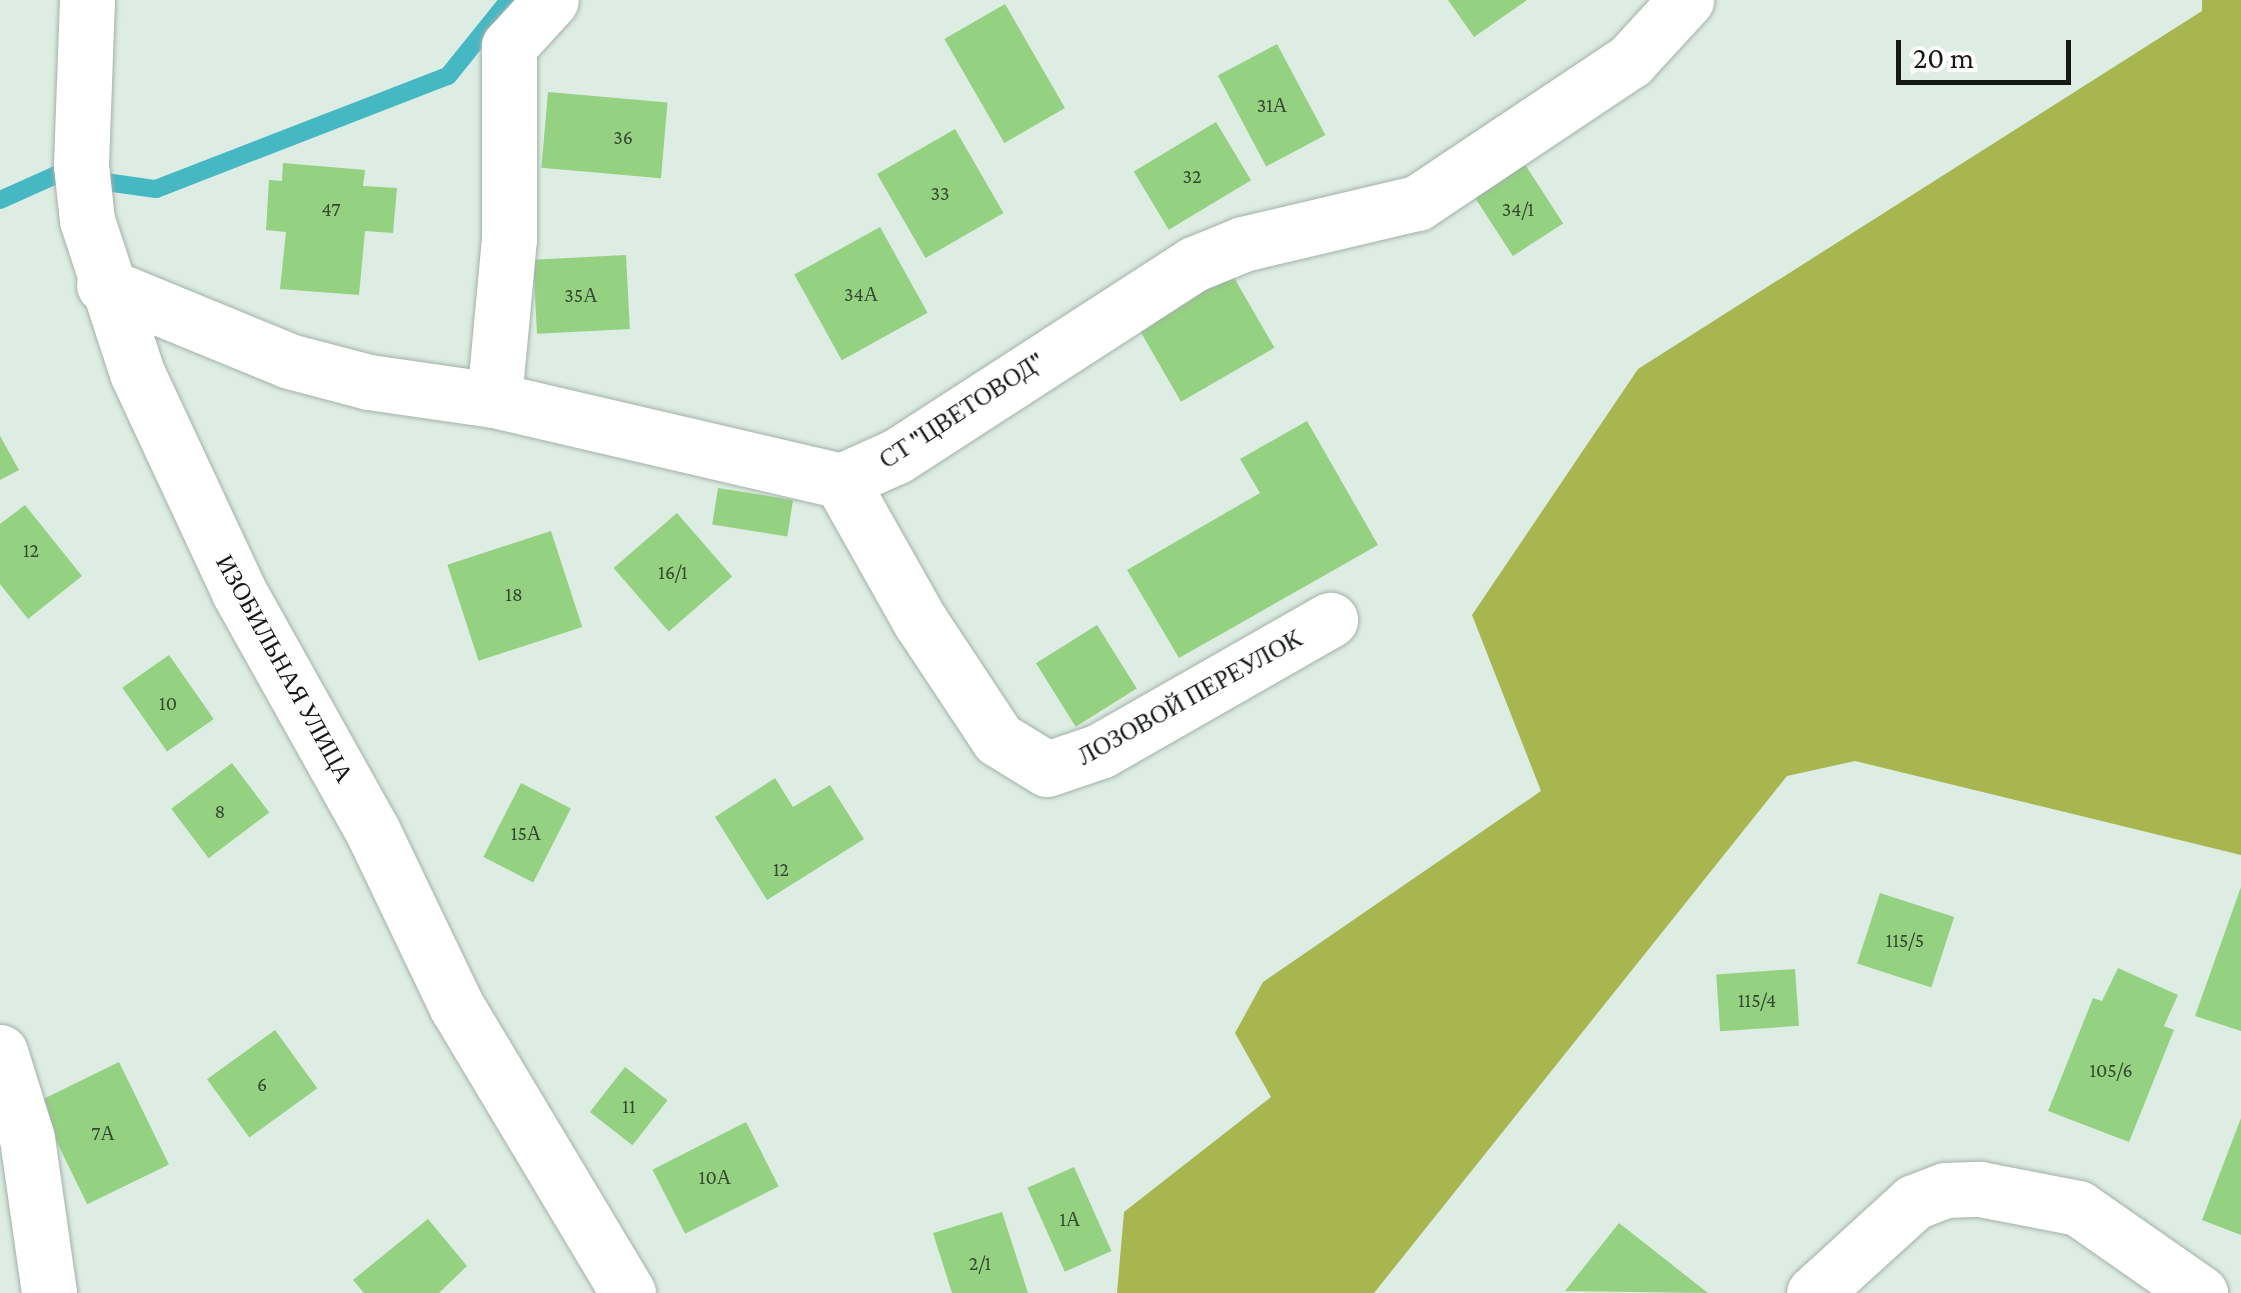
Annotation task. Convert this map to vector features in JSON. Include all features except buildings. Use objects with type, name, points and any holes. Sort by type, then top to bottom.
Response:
[{"type":"street","name":"ИЗОБИЛЬНАЯ УЛИЦА","points":[[88,0],[81,166],[104,285],[152,408],[240,592],[373,832],[457,1007],[628,1293]]},
{"type":"street","points":[[494,400],[509,240],[510,46],[551,0]]},
{"type":"street","name":"СТ \"ЦВЕТОВОД\"","points":[[841,481],[897,456],[1194,264],[1243,244],[1417,203],[1630,61],[1686,0]]},
{"type":"street","points":[[104,285],[288,361],[494,400],[841,481]]},
{"type":"street","name":"ЛОЗОВОЙ ПЕРЕУЛОК","points":[[841,481],[920,621],[998,739],[1047,769],[1100,750],[1330,620]]},
{"type":"street","points":[[0,1052],[27,1138],[49,1293]]},
{"type":"street","points":[[1814,1293],[1914,1202],[1944,1190],[1980,1189],[2078,1208],[2200,1293]]},
{"type":"green space","points":[[2202,0],[2241,0],[2241,855],[1855,761],[1787,776],[1374,1293],[1117,1293],[1124,1212],[1271,1097],[1235,1033],[1263,982],[1541,791],[1472,615],[1638,369],[2202,11]]},
{"type":"waterway","points":[[0,200],[56,175],[156,189],[448,76],[509,0]]}]
